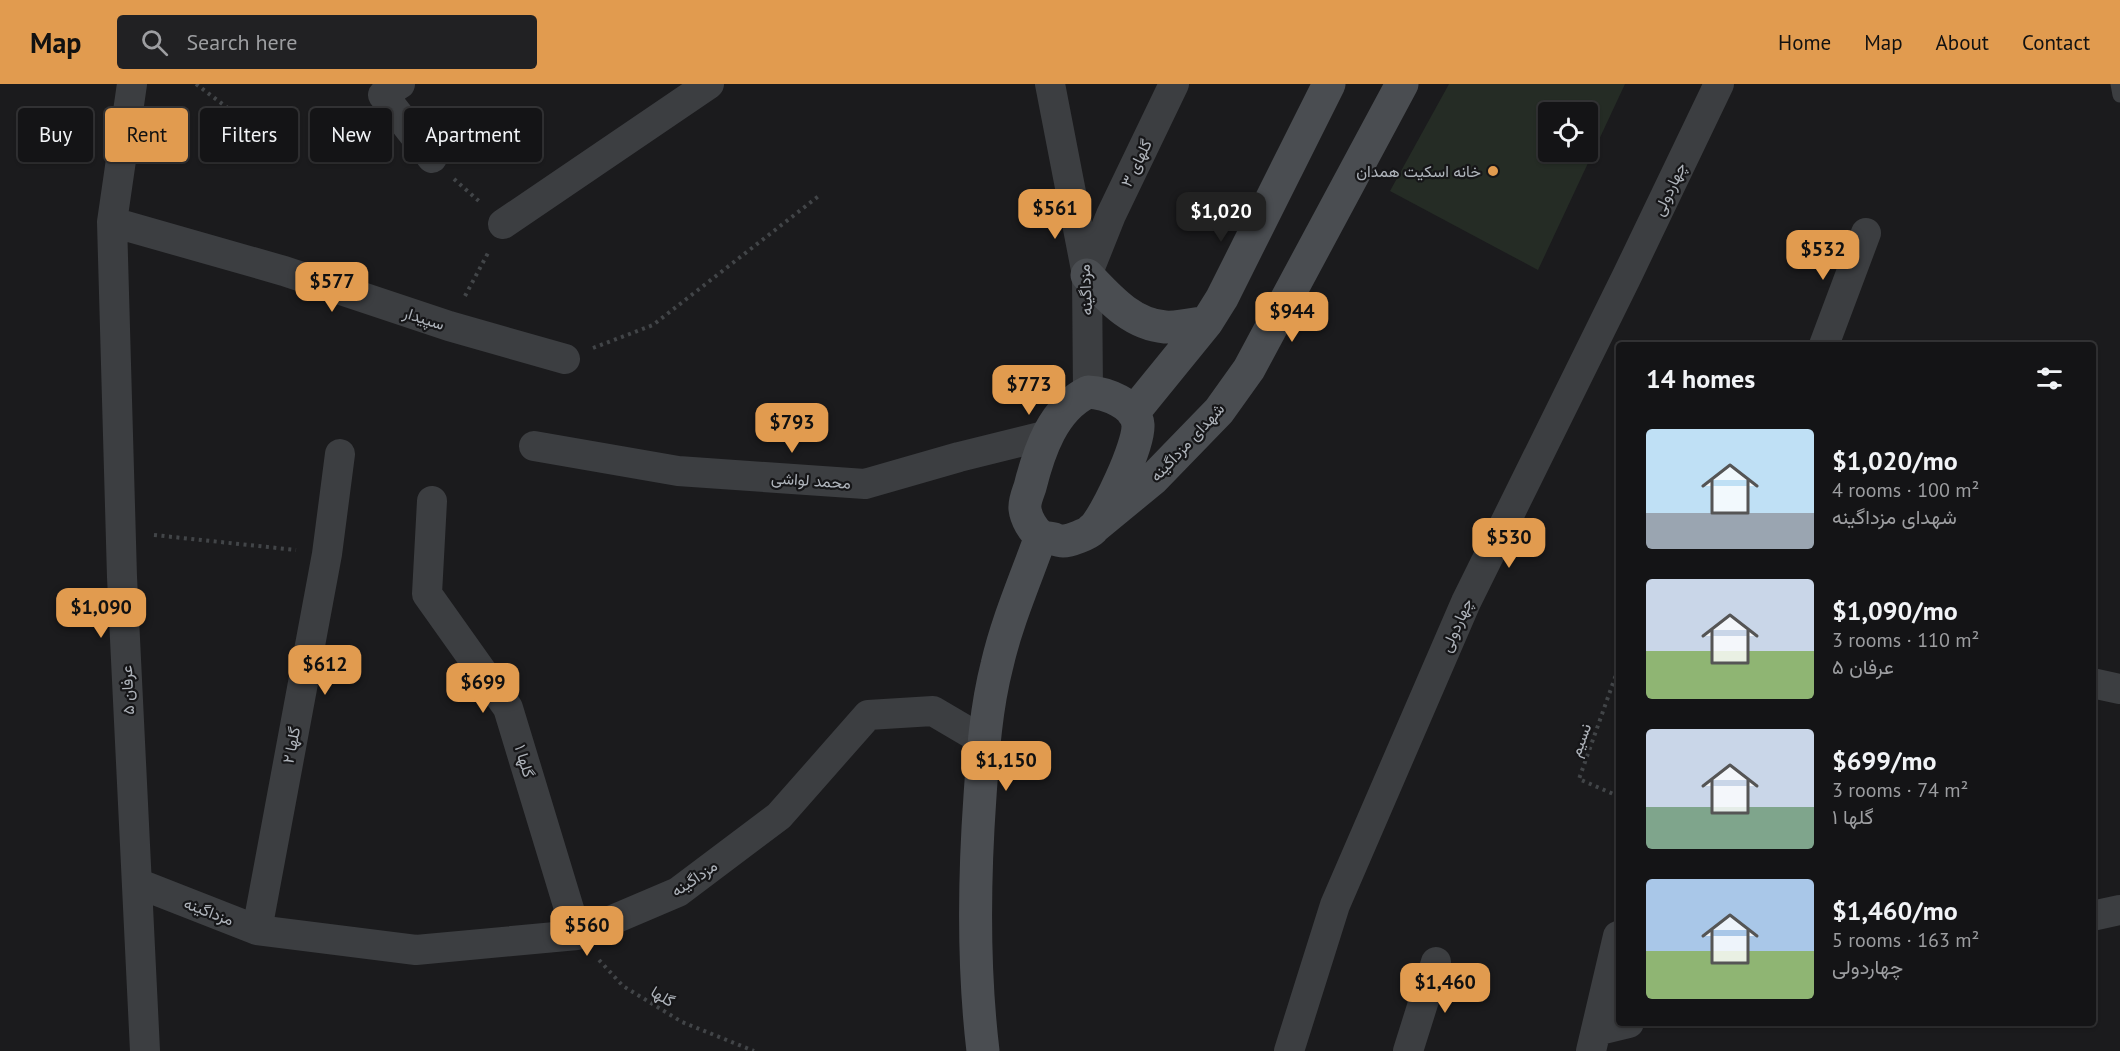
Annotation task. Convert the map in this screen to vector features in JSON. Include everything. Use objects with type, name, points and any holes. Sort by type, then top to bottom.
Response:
[{"type":"street","name":"عرفان ۵","points":[[132,84],[112,222],[121,531],[145,1051]]},
{"type":"street","points":[[400,84],[383,95],[404,122]]},
{"type":"street","points":[[503,224],[709,84]]},
{"type":"street","name":"مزداگینه","points":[[1050,84],[1087,275],[1088,392]]},
{"type":"street","name":"گلهای ۳","points":[[1087,275],[1111,215],[1174,84]]},
{"type":"street","points":[[1133,413],[1207,322],[1222,298],[1329,84]]},
{"type":"street","name":"شهدای مزداگینه","points":[[1091,531],[1153,479],[1178,454],[1219,411],[1249,369],[1402,84]]},
{"type":"street","name":"چهاردولی","points":[[1289,1051],[1335,905],[1466,602],[1621,289],[1719,84]]},
{"type":"street","name":"سپیدار","points":[[112,222],[284,271],[449,326],[565,359]]},
{"type":"street","points":[[1825,342],[1866,233]]},
{"type":"street","points":[[1087,275],[1116,305],[1133,317],[1165,327],[1207,322]]},
{"type":"street","points":[[1088,392],[1103,393],[1122,402],[1133,413],[1138,424],[1128,463],[1109,504],[1091,531],[1063,541],[1041,536],[1031,525],[1024,508],[1048,435],[1064,410],[1088,392]]},
{"type":"street","name":"محمد لواشی","points":[[534,446],[678,471],[865,484],[1048,435]]},
{"type":"street","name":"گلها ۲","points":[[257,930],[327,554],[340,454]]},
{"type":"street","name":"گلها ۱","points":[[432,501],[427,594],[508,708],[577,935]]},
{"type":"street","points":[[983,1051],[978,1007],[975,858],[984,741],[996,667],[1004,637],[1041,536]]},
{"type":"street","points":[[2096,684],[2120,689]]},
{"type":"street","name":"مزداگینه","points":[[137,883],[257,930],[416,950],[577,935],[678,892],[779,816],[868,715],[933,711],[984,741]]},
{"type":"street","points":[[2096,915],[2120,910]]},
{"type":"street","points":[[1593,1041],[1616,944]]},
{"type":"street","points":[[1408,1051],[1436,962]]},
{"type":"street","points":[[1593,1041],[1623,1026]]},
{"type":"lane","points":[[2118,84],[2120,95]]},
{"type":"path","points":[[196,84],[228,108]]},
{"type":"path","points":[[436,162],[503,224],[449,326]]},
{"type":"path","points":[[565,359],[653,325],[820,195]]},
{"type":"path","points":[[121,531],[327,554]]},
{"type":"path","name":"نسیم","points":[[1616,675],[1579,779],[1616,795]]},
{"type":"path","name":"گلها","points":[[577,935],[623,986],[682,1022],[754,1051]]},
{"type":"shaded area","name":"خانه اسكيت همدان","points":[[1449,84],[1625,84],[1598,142],[1598,102],[1538,102],[1538,162],[1589,162],[1538,270],[1390,191]]},
{"type":"place","name":"خانه اسكيت همدان","points":[[1493,171]]}]
